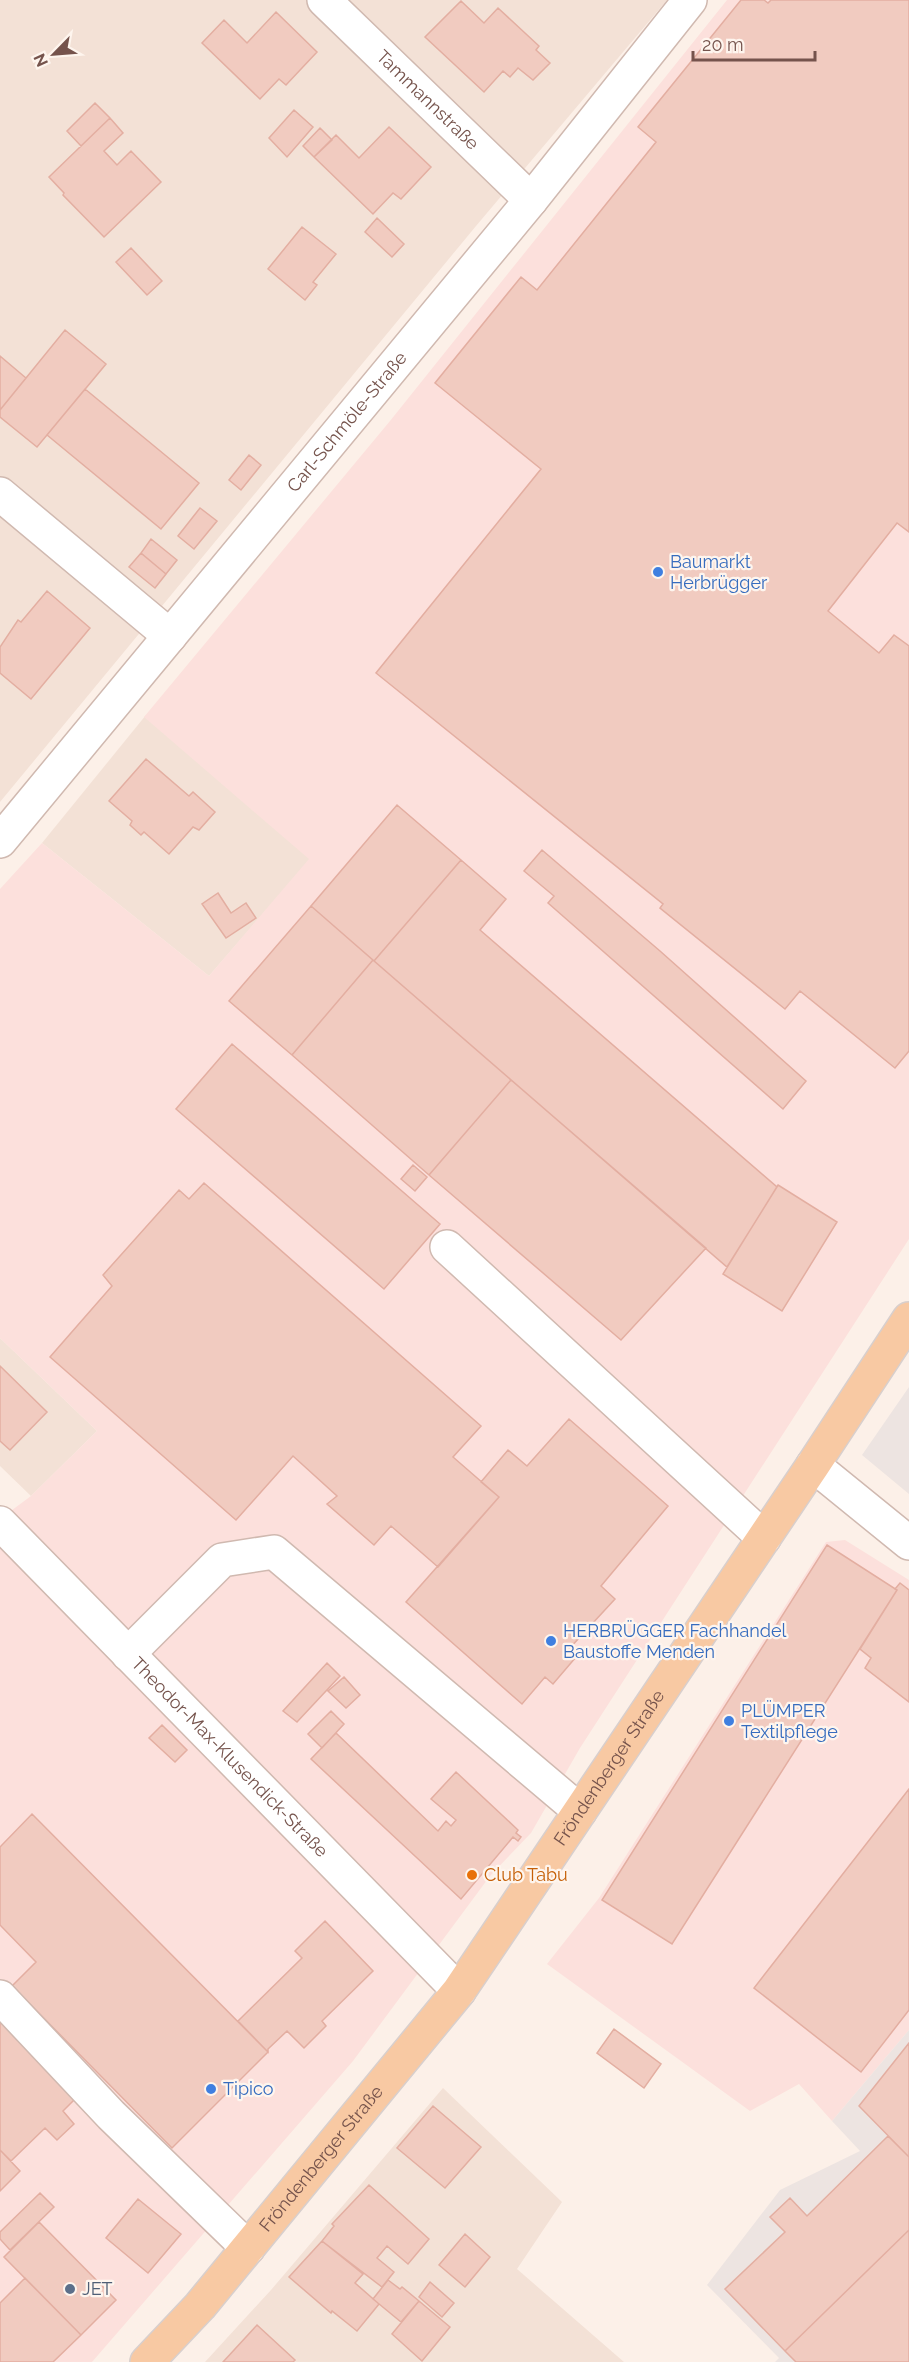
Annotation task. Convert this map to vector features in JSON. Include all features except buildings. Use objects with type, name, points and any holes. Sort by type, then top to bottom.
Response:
[{"type":"main road","name":"Fröndenberger Straße","points":[[147,2362],[200,2306],[459,1991],[813,1465],[909,1318]]},
{"type":"street","name":"Tammannstraße","points":[[324,0],[531,200]]},
{"type":"street","name":"Carl-Schmöle-Straße","points":[[0,841],[531,200],[690,0]]},
{"type":"street","points":[[0,494],[170,636]]},
{"type":"street","points":[[447,1247],[764,1538]]},
{"type":"street","points":[[813,1465],[909,1543]]},
{"type":"street","name":"Theodor-Max-Klusendick-Straße","points":[[0,1524],[459,1991]]},
{"type":"street","points":[[128,1654],[222,1560],[274,1552],[580,1811]]},
{"type":"street","points":[[0,1997],[111,2115],[248,2248]]},
{"type":"shaded area","points":[[0,0],[667,0],[476,226],[0,802]]},
{"type":"shaded area","points":[[727,0],[909,0],[909,1239],[580,1748],[531,1833],[490,1876],[353,2061],[92,2362],[0,2362],[0,1519],[31,1496],[97,1431],[0,1338],[0,889],[42,843],[209,976],[309,859],[144,717],[390,421]]},
{"type":"shaded area","points":[[146,715],[311,858],[209,976],[42,843]]},
{"type":"shaded area","points":[[0,1338],[97,1431],[31,1496],[0,1466]]},
{"type":"shaded area","points":[[909,1387],[909,1494],[862,1455]]},
{"type":"shaded area","points":[[845,1540],[909,1580],[909,2030],[832,2121],[799,2084],[750,2111],[547,1964],[599,1898],[826,1542]]},
{"type":"shaded area","points":[[909,2030],[909,2362],[775,2362],[779,2358],[707,2285],[780,2190],[860,2151],[832,2121]]},
{"type":"shaded area","points":[[443,2088],[562,2202],[517,2269],[624,2362],[205,2362],[271,2290]]},
{"type":"place","name":"Baumarkt Herbrügger","points":[[658,572]]},
{"type":"place","name":"HERBRÜGGER Fachhandel Baustoffe Menden","points":[[551,1641]]},
{"type":"place","name":"PLÜMPER Textilpflege","points":[[729,1721]]},
{"type":"place","name":"Club Tabu","points":[[472,1875]]},
{"type":"place","name":"Tipico","points":[[211,2089]]},
{"type":"place","name":"JET","points":[[70,2289]]}]
